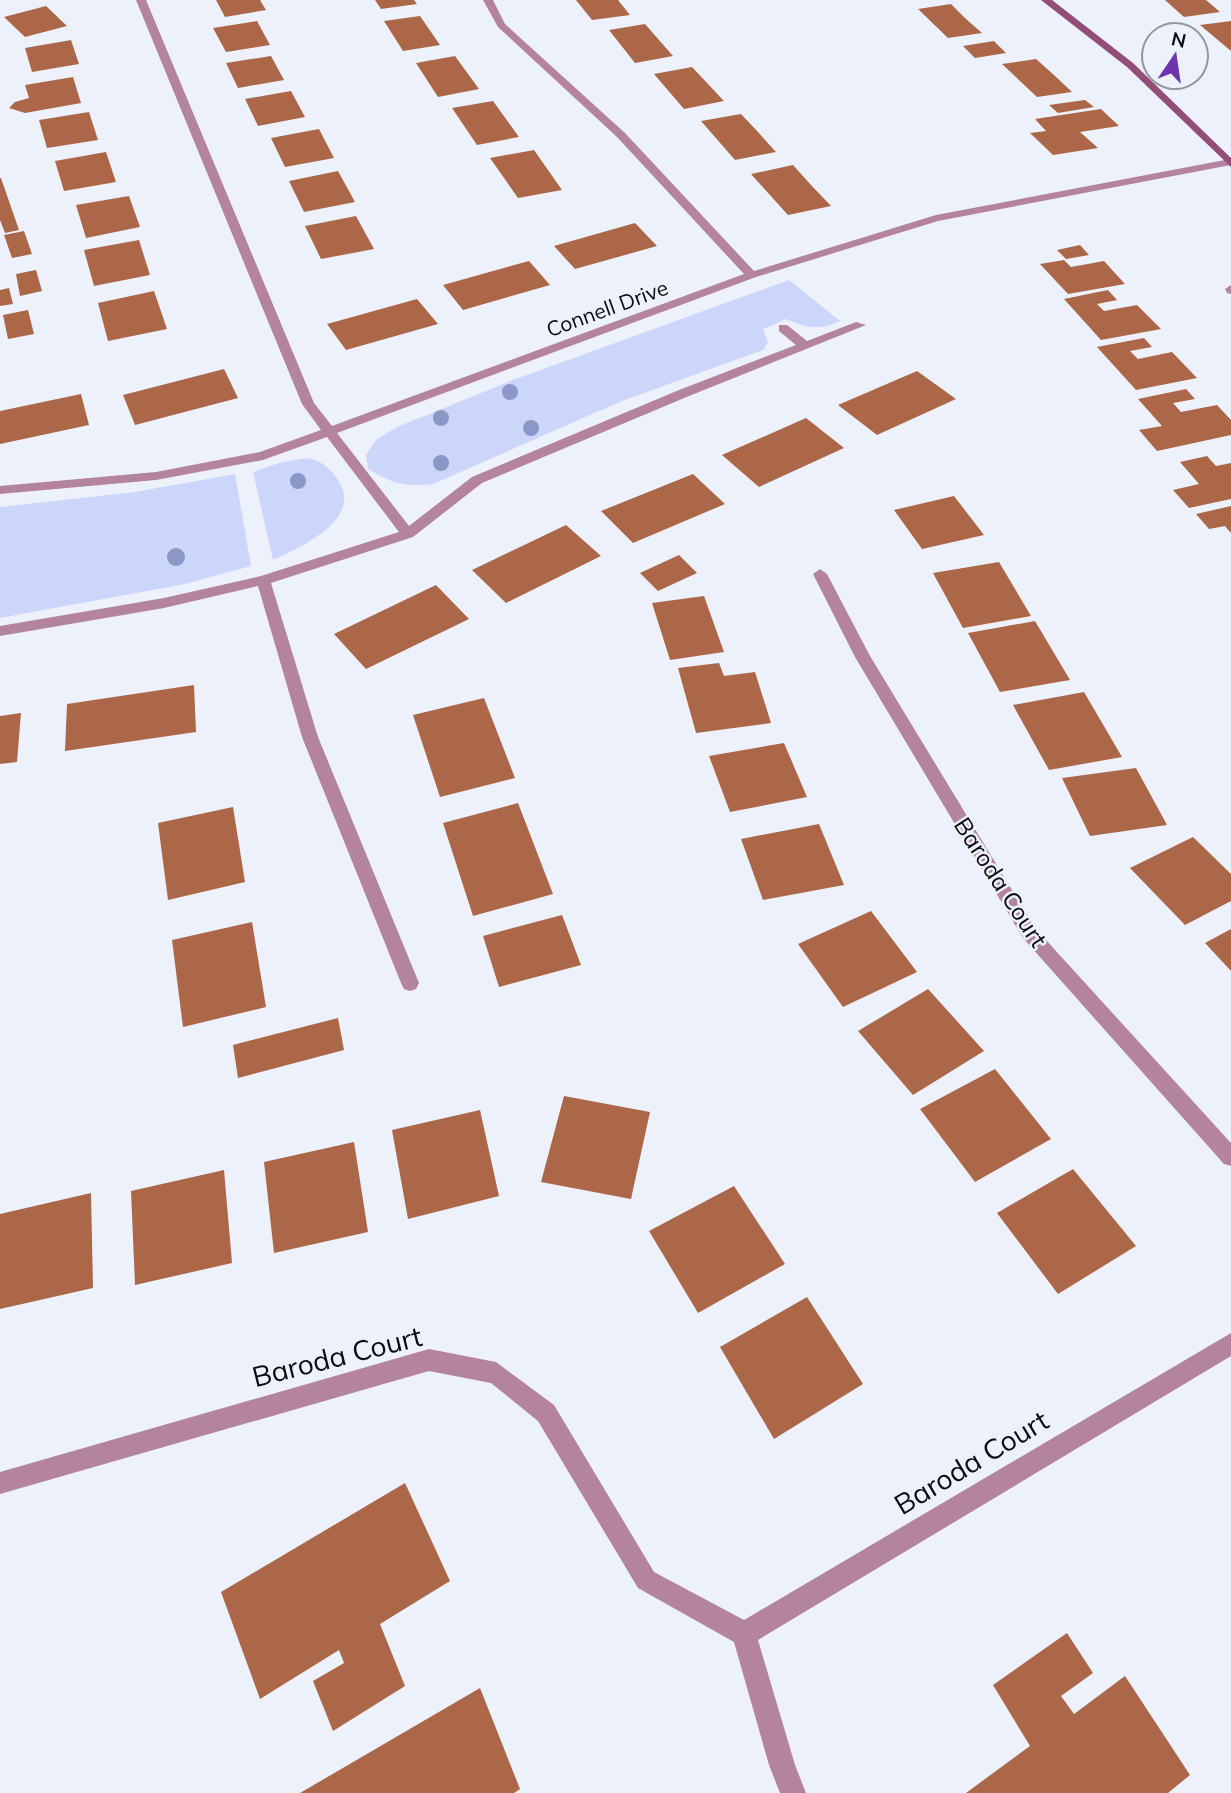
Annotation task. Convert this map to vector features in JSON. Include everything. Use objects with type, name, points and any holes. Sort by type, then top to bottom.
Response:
[{"type":"street","points":[[141,0],[308,404],[408,534]]},
{"type":"street","points":[[488,0],[500,25],[621,135],[752,275]]},
{"type":"street","points":[[1046,0],[1129,65],[1230,163]]},
{"type":"street","name":"Connell Drive","points":[[0,490],[156,477],[240,462],[752,275],[936,218],[1230,163]]},
{"type":"street","points":[[0,631],[164,603],[263,580],[408,534],[477,480],[684,393],[860,325]]},
{"type":"street","points":[[783,328],[805,346]]},
{"type":"street","name":"Baroda Court","points":[[820,574],[863,657],[1029,933],[1231,1157]]},
{"type":"street","points":[[263,580],[310,737],[410,983]]},
{"type":"street","name":"Baroda Court","points":[[0,1483],[429,1360],[496,1373],[546,1413],[646,1580],[744,1634],[1231,1344]]},
{"type":"street","points":[[744,1634],[782,1765],[793,1793]]},
{"type":"shaded area","points":[[789,280],[840,321],[813,327],[786,319],[763,329],[768,342],[763,350],[622,401],[433,484],[399,483],[368,469],[366,455],[376,440],[397,427],[513,380]]},
{"type":"shaded area","points":[[308,458],[325,466],[338,480],[344,494],[343,507],[336,519],[312,540],[273,560],[253,472],[282,462]]},
{"type":"shaded area","points":[[235,474],[251,566],[185,584],[0,618],[0,507],[135,492]]},
{"type":"building","points":[[216,0],[260,0],[266,10],[225,17]]},
{"type":"building","points":[[375,0],[414,0],[417,4],[381,9]]},
{"type":"building","points":[[576,0],[618,0],[630,15],[592,20]]},
{"type":"building","points":[[1165,0],[1206,0],[1220,12],[1184,17]]},
{"type":"building","points":[[951,4],[982,33],[948,38],[918,9]]},
{"type":"building","points":[[46,6],[67,26],[25,37],[4,17]]},
{"type":"building","points":[[420,16],[440,45],[403,51],[384,21]]},
{"type":"building","points":[[257,21],[270,45],[226,52],[213,28]]},
{"type":"building","points":[[1231,21],[1231,51],[1210,33],[1210,24]]},
{"type":"building","points":[[645,24],[673,56],[635,63],[609,30]]},
{"type":"building","points":[[71,40],[79,64],[32,72],[25,48]]},
{"type":"building","points":[[994,41],[1006,53],[975,58],[963,46]]},
{"type":"building","points":[[271,56],[284,80],[238,88],[226,63]]},
{"type":"building","points":[[455,56],[479,89],[438,97],[416,63]]},
{"type":"building","points":[[1036,59],[1072,92],[1037,97],[1002,64]]},
{"type":"building","points":[[692,67],[724,101],[684,109],[654,74]]},
{"type":"building","points":[[73,77],[81,103],[25,113],[9,108],[15,102],[29,98],[25,85]]},
{"type":"building","points":[[291,91],[305,117],[258,126],[245,99]]},
{"type":"building","points":[[1085,100],[1094,107],[1058,113],[1049,105]]},
{"type":"building","points":[[493,101],[519,137],[477,145],[452,108]]},
{"type":"building","points":[[1101,109],[1119,126],[1080,132],[1098,148],[1053,155],[1030,133],[1046,131],[1035,119]]},
{"type":"building","points":[[89,112],[98,140],[47,148],[39,120]]},
{"type":"building","points":[[741,114],[776,152],[735,160],[701,121]]},
{"type":"building","points":[[319,129],[334,158],[285,167],[271,138]]},
{"type":"building","points":[[534,150],[562,190],[518,198],[490,158]]},
{"type":"building","points":[[106,152],[116,182],[64,191],[55,161]]},
{"type":"building","points":[[793,165],[831,206],[788,215],[751,174]]},
{"type":"building","points":[[338,171],[355,202],[304,212],[289,181]]},
{"type":"building","points":[[0,178],[19,230],[5,233],[0,220]]},
{"type":"building","points":[[129,196],[140,227],[86,238],[76,205]]},
{"type":"building","points":[[356,216],[374,249],[321,259],[305,226]]},
{"type":"building","points":[[635,223],[657,246],[575,269],[554,246]]},
{"type":"building","points":[[24,231],[32,254],[12,258],[4,235]]},
{"type":"building","points":[[139,240],[150,275],[94,286],[84,250]]},
{"type":"building","points":[[1080,245],[1089,255],[1066,259],[1057,250]]},
{"type":"building","points":[[1064,260],[1071,267],[1104,261],[1125,284],[1068,294],[1040,264]]},
{"type":"building","points":[[529,261],[550,285],[463,310],[443,285]]},
{"type":"building","points":[[36,270],[42,291],[20,296],[16,274]]},
{"type":"building","points":[[9,288],[13,304],[0,306],[0,290]]},
{"type":"building","points":[[1108,290],[1117,300],[1097,304],[1104,311],[1137,305],[1161,329],[1101,340],[1064,299]]},
{"type":"building","points":[[154,291],[167,329],[108,341],[98,303]]},
{"type":"building","points":[[417,299],[438,324],[346,350],[327,324]]},
{"type":"building","points":[[28,310],[34,334],[8,339],[3,315]]},
{"type":"building","points":[[1144,338],[1152,347],[1130,351],[1138,359],[1172,352],[1197,378],[1136,390],[1097,347]]},
{"type":"building","points":[[224,369],[238,398],[135,425],[123,395]]},
{"type":"building","points":[[917,371],[956,399],[877,435],[838,405]]},
{"type":"building","points":[[1186,389],[1195,399],[1173,403],[1181,412],[1217,405],[1231,420],[1231,435],[1157,451],[1139,430],[1162,426],[1138,399]]},
{"type":"building","points":[[81,394],[89,425],[0,444],[0,411]]},
{"type":"building","points":[[806,418],[844,448],[759,487],[722,455]]},
{"type":"building","points":[[1207,456],[1216,466],[1231,463],[1231,499],[1189,508],[1173,490],[1199,484],[1180,462]]},
{"type":"building","points":[[693,474],[725,504],[633,543],[601,511]]},
{"type":"building","points":[[954,496],[984,535],[922,549],[894,510]]},
{"type":"building","points":[[1231,506],[1231,533],[1225,526],[1209,529],[1196,514]]},
{"type":"building","points":[[566,525],[601,556],[506,603],[472,570]]},
{"type":"building","points":[[679,555],[697,573],[658,591],[640,573]]},
{"type":"building","points":[[999,562],[1031,616],[963,628],[933,573]]},
{"type":"building","points":[[436,585],[469,619],[366,669],[334,634]]},
{"type":"building","points":[[704,596],[724,652],[670,660],[652,603]]},
{"type":"building","points":[[1035,621],[1070,680],[1000,692],[968,633]]},
{"type":"building","points":[[719,663],[724,676],[755,672],[771,723],[696,733],[678,668]]},
{"type":"building","points":[[194,685],[196,732],[65,751],[67,704]]},
{"type":"building","points":[[1084,692],[1122,757],[1049,770],[1013,705]]},
{"type":"building","points":[[484,698],[515,778],[440,797],[413,715]]},
{"type":"building","points":[[21,713],[17,762],[0,764],[0,716]]},
{"type":"building","points":[[784,743],[807,797],[730,812],[709,756]]},
{"type":"building","points":[[1136,768],[1167,825],[1090,836],[1062,778]]},
{"type":"building","points":[[518,803],[553,894],[473,916],[443,823]]},
{"type":"building","points":[[233,807],[245,882],[168,900],[158,823]]},
{"type":"building","points":[[819,824],[844,885],[763,900],[741,839]]},
{"type":"building","points":[[1193,837],[1231,874],[1231,901],[1185,925],[1130,868]]},
{"type":"building","points":[[871,911],[917,972],[843,1007],[798,944]]},
{"type":"building","points":[[562,915],[581,965],[499,987],[483,936]]},
{"type":"building","points":[[252,922],[266,1007],[183,1027],[172,940]]},
{"type":"building","points":[[1231,929],[1231,971],[1205,943]]},
{"type":"building","points":[[928,989],[984,1051],[913,1095],[858,1031]]},
{"type":"building","points":[[338,1018],[344,1050],[238,1078],[233,1045]]},
{"type":"building","points":[[995,1069],[1051,1139],[975,1182],[920,1109]]},
{"type":"building","points":[[564,1096],[650,1112],[631,1199],[541,1182]]},
{"type":"building","points":[[480,1110],[499,1196],[408,1219],[392,1130]]},
{"type":"building","points":[[354,1142],[368,1232],[274,1253],[264,1162]]},
{"type":"building","points":[[1073,1169],[1136,1246],[1058,1294],[997,1213]]},
{"type":"building","points":[[224,1170],[232,1263],[135,1285],[131,1191]]},
{"type":"building","points":[[734,1186],[785,1264],[698,1313],[649,1231]]},
{"type":"building","points":[[91,1193],[93,1288],[0,1309],[0,1214]]},
{"type":"building","points":[[807,1297],[863,1384],[774,1439],[720,1347]]},
{"type":"building","points":[[405,1483],[450,1581],[380,1624],[405,1686],[333,1731],[313,1681],[344,1663],[339,1650],[260,1699],[221,1592]]},
{"type":"building","points":[[1067,1633],[1093,1673],[1061,1696],[1074,1714],[1125,1676],[1190,1775],[1168,1793],[966,1793],[1030,1746],[993,1685]]},
{"type":"building","points":[[480,1688],[520,1789],[514,1793],[300,1793]]}]
